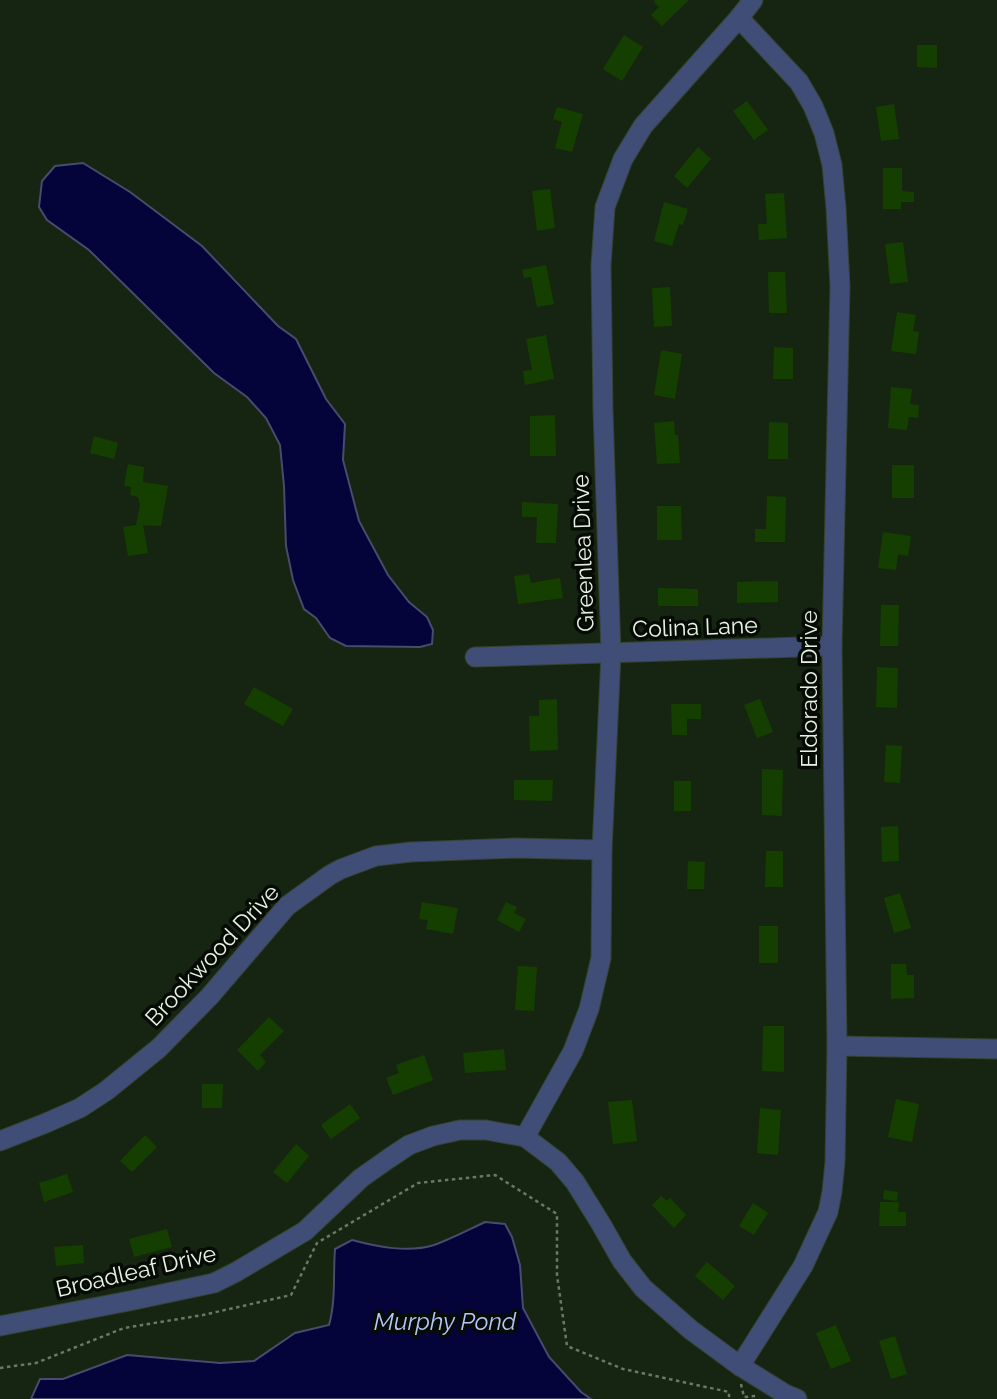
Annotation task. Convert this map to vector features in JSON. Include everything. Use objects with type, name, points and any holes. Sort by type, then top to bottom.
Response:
[{"type":"street","name":"Greenlea Drive","points":[[525,1137],[573,1051],[589,1009],[601,958],[602,850],[611,654],[601,265],[605,207],[623,159],[643,126],[753,0]]},
{"type":"street","name":"Eldorado Drive","points":[[739,18],[799,82],[824,133],[832,165],[840,286],[832,646],[837,1046],[835,1162],[828,1212],[803,1266],[740,1366]]},
{"type":"street","name":"Colina Lane","points":[[475,657],[832,646]]},
{"type":"street","name":"Brookwood Drive","points":[[0,1141],[80,1108],[106,1091],[159,1048],[211,996],[287,906],[341,869],[376,856],[411,852],[514,848],[602,850]]},
{"type":"street","points":[[837,1046],[997,1049]]},
{"type":"street","name":"Broadleaf Drive","points":[[0,1326],[214,1283],[305,1231],[362,1178],[409,1145],[460,1130],[486,1130],[525,1137],[558,1162],[575,1182],[622,1261],[643,1288],[691,1330],[740,1366],[797,1399]]},
{"type":"path","points":[[0,1368],[36,1363],[124,1328],[203,1315],[291,1295],[317,1243],[418,1183],[495,1175],[557,1214],[558,1275],[567,1346],[623,1369],[729,1392],[729,1399]]},
{"type":"water","points":[[83,163],[130,192],[202,246],[278,326],[296,339],[326,399],[345,424],[343,460],[359,521],[388,575],[409,602],[427,617],[433,630],[432,644],[420,647],[346,646],[330,638],[316,618],[304,609],[293,580],[286,546],[280,445],[266,418],[247,397],[214,373],[89,250],[47,220],[39,207],[42,181],[55,166]]},
{"type":"water","name":"Murphy Pond","points":[[485,1222],[505,1224],[512,1237],[520,1265],[523,1308],[549,1357],[581,1392],[591,1399],[31,1399],[40,1379],[63,1379],[127,1355],[220,1363],[254,1361],[295,1333],[329,1325],[335,1249],[352,1240],[414,1249],[434,1245]]},
{"type":"building","points":[[655,0],[689,0],[662,26],[651,15],[659,7]]},
{"type":"building","points":[[624,35],[643,47],[622,81],[603,69]]},
{"type":"building","points":[[917,45],[937,45],[937,68],[917,67]]},
{"type":"building","points":[[747,101],[768,130],[754,140],[733,111]]},
{"type":"building","points":[[894,104],[899,139],[881,141],[876,107]]},
{"type":"building","points":[[557,107],[583,114],[572,152],[555,148],[562,122],[553,119]]},
{"type":"building","points":[[698,147],[711,159],[687,188],[674,176]]},
{"type":"building","points":[[883,168],[902,168],[902,191],[914,192],[914,202],[901,202],[901,209],[883,209]]},
{"type":"building","points":[[550,189],[555,228],[537,231],[532,191]]},
{"type":"building","points":[[784,193],[787,238],[759,240],[758,224],[767,224],[765,194]]},
{"type":"building","points":[[664,202],[688,209],[683,225],[679,224],[672,246],[654,241]]},
{"type":"building","points":[[903,242],[908,282],[890,284],[885,244]]},
{"type":"building","points":[[546,265],[554,304],[537,307],[531,277],[524,278],[522,270]]},
{"type":"building","points":[[768,272],[785,272],[787,313],[769,313]]},
{"type":"building","points":[[670,287],[672,326],[654,327],[652,288]]},
{"type":"building","points":[[897,312],[916,315],[913,331],[919,332],[916,354],[891,351]]},
{"type":"building","points":[[546,335],[554,379],[525,385],[523,371],[532,370],[526,339]]},
{"type":"building","points":[[774,347],[793,348],[793,379],[773,379]]},
{"type":"building","points":[[661,350],[682,354],[675,399],[654,395]]},
{"type":"building","points":[[891,387],[912,389],[910,404],[919,405],[918,418],[909,417],[907,430],[888,428]]},
{"type":"building","points":[[555,415],[556,456],[530,456],[530,416]]},
{"type":"building","points":[[674,421],[680,463],[657,464],[654,423]]},
{"type":"building","points":[[769,422],[788,423],[788,459],[768,459]]},
{"type":"building","points":[[94,436],[118,443],[114,459],[90,453]]},
{"type":"building","points":[[128,464],[144,467],[143,482],[168,486],[161,526],[143,525],[148,553],[128,556],[123,527],[136,525],[140,505],[138,497],[130,495],[131,487],[124,486]]},
{"type":"building","points":[[892,465],[914,465],[914,498],[892,498]]},
{"type":"building","points":[[767,496],[786,497],[785,542],[755,542],[755,529],[766,529]]},
{"type":"building","points":[[522,502],[558,504],[556,543],[536,543],[537,517],[522,517]]},
{"type":"building","points":[[657,506],[681,506],[682,540],[657,540]]},
{"type":"building","points":[[883,532],[911,536],[908,556],[898,554],[896,570],[878,568]]},
{"type":"building","points":[[529,574],[531,583],[560,578],[563,598],[518,604],[514,576]]},
{"type":"building","points":[[778,581],[778,602],[737,603],[737,582]]},
{"type":"building","points":[[658,588],[698,589],[698,606],[658,606]]},
{"type":"building","points":[[881,605],[899,605],[898,646],[880,646]]},
{"type":"building","points":[[877,667],[898,668],[897,708],[876,707]]},
{"type":"building","points":[[254,687],[293,709],[283,726],[244,704]]},
{"type":"building","points":[[557,699],[558,750],[530,751],[529,716],[539,716],[539,700]]},
{"type":"building","points":[[760,699],[773,732],[757,738],[744,705]]},
{"type":"building","points":[[671,704],[701,704],[701,719],[687,719],[687,735],[672,735]]},
{"type":"building","points":[[886,745],[902,746],[900,783],[884,782]]},
{"type":"building","points":[[762,769],[783,770],[782,816],[762,815]]},
{"type":"building","points":[[514,780],[553,780],[552,801],[514,800]]},
{"type":"building","points":[[674,781],[691,781],[691,811],[674,811]]},
{"type":"building","points":[[898,826],[899,861],[882,862],[881,827]]},
{"type":"building","points":[[766,851],[783,851],[783,887],[765,887]]},
{"type":"building","points":[[688,861],[705,862],[704,889],[687,889]]},
{"type":"building","points":[[900,893],[911,928],[894,933],[884,898]]},
{"type":"building","points":[[422,902],[458,908],[453,934],[426,929],[428,920],[419,919]]},
{"type":"building","points":[[506,902],[517,907],[514,913],[526,919],[519,932],[497,920]]},
{"type":"building","points":[[759,926],[778,926],[778,963],[759,963]]},
{"type":"building","points":[[891,964],[906,964],[907,975],[914,975],[914,998],[891,999]]},
{"type":"building","points":[[518,966],[537,967],[534,1011],[515,1010]]},
{"type":"building","points":[[269,1017],[284,1031],[260,1055],[266,1062],[258,1071],[237,1050]]},
{"type":"building","points":[[763,1026],[784,1026],[784,1072],[762,1071]]},
{"type":"building","points":[[504,1049],[506,1070],[465,1073],[463,1053]]},
{"type":"building","points":[[424,1055],[433,1080],[393,1095],[386,1078],[399,1073],[396,1065]]},
{"type":"building","points":[[202,1084],[223,1084],[222,1108],[202,1108]]},
{"type":"building","points":[[896,1099],[919,1104],[912,1142],[888,1137]]},
{"type":"building","points":[[632,1100],[637,1141],[613,1144],[608,1102]]},
{"type":"building","points":[[350,1104],[360,1118],[331,1139],[321,1125]]},
{"type":"building","points":[[760,1108],[781,1110],[778,1155],[757,1153]]},
{"type":"building","points":[[145,1135],[157,1147],[132,1172],[120,1161]]},
{"type":"building","points":[[296,1144],[309,1156],[287,1183],[273,1172]]},
{"type":"building","points":[[67,1174],[73,1192],[44,1202],[39,1183]]},
{"type":"building","points":[[884,1190],[898,1192],[897,1201],[883,1199]]},
{"type":"building","points":[[661,1196],[667,1201],[670,1198],[686,1215],[674,1228],[652,1205]]},
{"type":"building","points":[[880,1202],[899,1202],[898,1212],[906,1212],[906,1226],[879,1226]]},
{"type":"building","points":[[753,1203],[768,1213],[754,1235],[739,1226]]},
{"type":"building","points":[[167,1229],[172,1247],[134,1257],[129,1239]]},
{"type":"building","points":[[83,1245],[84,1263],[56,1266],[54,1247]]},
{"type":"building","points":[[707,1262],[735,1286],[723,1300],[695,1276]]},
{"type":"building","points":[[836,1325],[851,1361],[831,1369],[816,1333]]},
{"type":"building","points":[[895,1336],[907,1374],[891,1379],[879,1341]]}]
